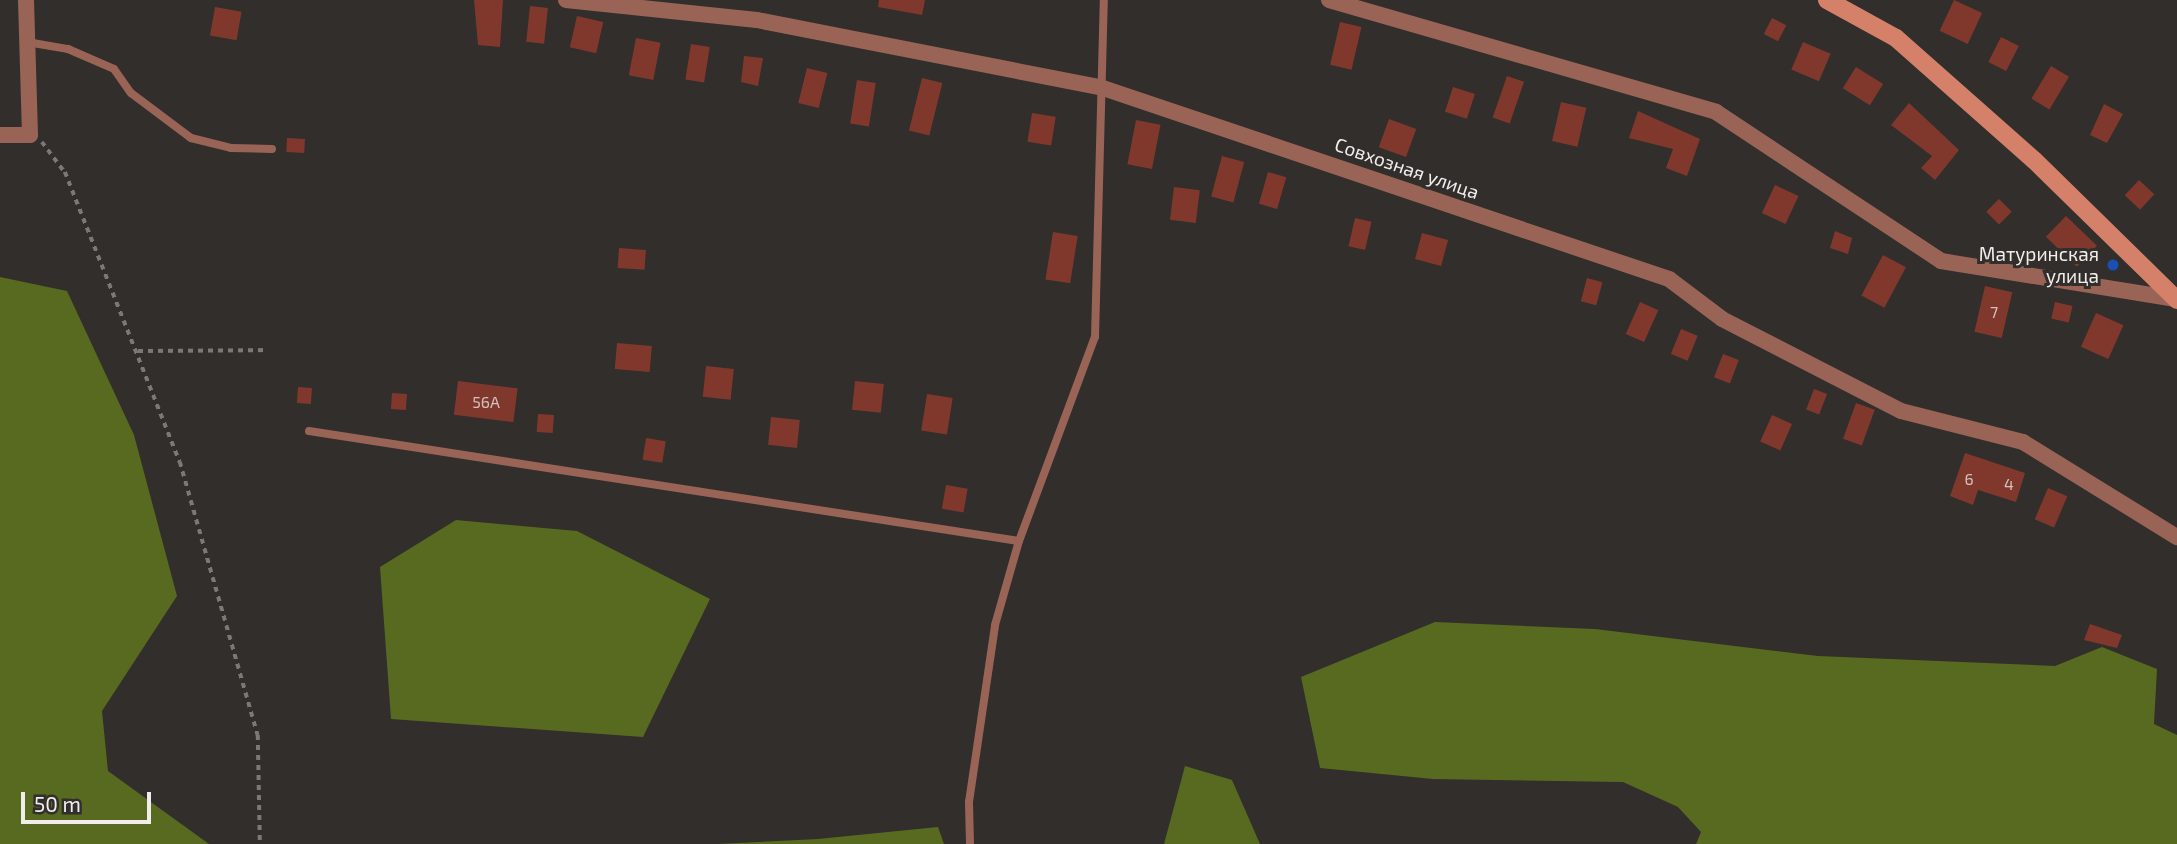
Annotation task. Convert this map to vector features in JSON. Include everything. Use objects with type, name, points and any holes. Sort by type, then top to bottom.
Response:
[{"type":"street","points":[[0,135],[30,135],[26,0]]},
{"type":"street","name":"Совхозная улица","points":[[566,0],[757,20],[1100,87],[1669,279],[1722,319],[1901,411],[2023,442],[2177,537]]},
{"type":"street","points":[[1329,0],[1716,112],[1941,261],[2177,300]]},
{"type":"street","points":[[1827,0],[1896,38],[2034,160],[2177,300]]},
{"type":"lane","points":[[970,844],[969,802],[986,667],[1019,541],[1095,337],[1101,288],[1100,87],[1104,0]]},
{"type":"lane","points":[[27,42],[68,49],[114,68],[131,93],[191,138],[231,148],[272,149]]},
{"type":"lane","points":[[309,430],[1019,541]]},
{"type":"path","points":[[30,135],[65,172],[180,462],[258,735],[260,844]]},
{"type":"path","points":[[138,351],[268,350]]},
{"type":"green space","points":[[0,277],[67,291],[134,435],[177,596],[102,711],[108,771],[209,844],[0,844]]},
{"type":"green space","points":[[456,520],[577,531],[710,599],[643,737],[391,719],[380,567]]},
{"type":"green space","points":[[1435,622],[1595,629],[1818,656],[2055,666],[2102,647],[2157,669],[2154,724],[2177,735],[2177,844],[1696,844],[1701,832],[1678,807],[1623,782],[1433,779],[1320,768],[1301,677]]},
{"type":"green space","points":[[1185,766],[1232,780],[1260,844],[1164,844]]},
{"type":"green space","points":[[938,827],[944,844],[717,844],[818,839]]},
{"type":"building","points":[[474,0],[503,0],[500,47],[478,45]]},
{"type":"building","points":[[879,0],[925,0],[922,15],[878,7]]},
{"type":"building","points":[[1954,0],[1982,13],[1968,44],[1940,31]]},
{"type":"building","points":[[530,6],[548,8],[544,44],[526,42]]},
{"type":"building","points":[[215,7],[242,12],[237,40],[210,36]]},
{"type":"building","points":[[577,16],[603,22],[596,53],[570,47]]},
{"type":"building","points":[[1772,18],[1786,25],[1778,41],[1764,34]]},
{"type":"building","points":[[1340,22],[1361,27],[1352,70],[1330,65]]},
{"type":"building","points":[[2001,37],[2019,46],[2006,71],[1988,62]]},
{"type":"building","points":[[636,38],[661,43],[653,80],[629,75]]},
{"type":"building","points":[[1803,42],[1831,54],[1819,81],[1791,70]]},
{"type":"building","points":[[691,44],[710,47],[704,83],[685,80]]},
{"type":"building","points":[[744,56],[763,58],[758,86],[741,82]]},
{"type":"building","points":[[2051,66],[2069,77],[2049,109],[2031,99]]},
{"type":"building","points":[[1856,67],[1883,84],[1870,105],[1843,88]]},
{"type":"building","points":[[807,68],[827,73],[819,108],[798,103]]},
{"type":"building","points":[[1507,76],[1524,82],[1510,123],[1493,118]]},
{"type":"building","points":[[922,78],[942,83],[929,135],[909,130]]},
{"type":"building","points":[[857,80],[876,83],[869,126],[850,123]]},
{"type":"building","points":[[1453,87],[1475,94],[1467,119],[1445,112]]},
{"type":"building","points":[[1561,102],[1586,108],[1577,147],[1552,141]]},
{"type":"building","points":[[1909,103],[1959,150],[1935,180],[1921,168],[1932,156],[1891,125]]},
{"type":"building","points":[[2104,104],[2123,114],[2107,143],[2090,135]]},
{"type":"building","points":[[1638,111],[1700,139],[1687,176],[1666,168],[1673,149],[1629,138]]},
{"type":"building","points":[[1032,113],[1056,117],[1051,145],[1027,142]]},
{"type":"building","points":[[1389,119],[1416,129],[1406,157],[1379,147]]},
{"type":"building","points":[[1136,120],[1161,125],[1152,169],[1127,164]]},
{"type":"building","points":[[287,138],[305,139],[304,153],[286,152]]},
{"type":"building","points":[[1222,156],[1244,162],[1233,203],[1211,197]]},
{"type":"building","points":[[1268,172],[1286,177],[1277,209],[1259,204]]},
{"type":"building","points":[[2139,180],[2154,194],[2140,210],[2125,195]]},
{"type":"building","points":[[1775,185],[1799,196],[1785,224],[1762,213]]},
{"type":"building","points":[[1174,187],[1200,190],[1196,223],[1170,220]]},
{"type":"building","points":[[1999,199],[2012,212],[1999,224],[1986,212]]},
{"type":"building","points":[[2066,216],[2097,246],[2077,267],[2046,237]]},
{"type":"building","points":[[1355,218],[1372,222],[1365,250],[1348,246]]},
{"type":"building","points":[[1835,231],[1852,238],[1848,254],[1830,248]]},
{"type":"building","points":[[1053,232],[1078,236],[1070,283],[1045,279]]},
{"type":"building","points":[[1422,233],[1448,240],[1441,266],[1415,259]]},
{"type":"building","points":[[619,248],[646,250],[645,270],[618,268]]},
{"type":"building","points":[[1883,255],[1906,267],[1884,308],[1861,296]]},
{"type":"building","points":[[1587,278],[1602,282],[1596,305],[1581,301]]},
{"type":"building","points":[[1985,286],[2012,292],[2002,338],[1974,332]]},
{"type":"building","points":[[1640,302],[1658,310],[1644,342],[1626,334]]},
{"type":"building","points":[[2055,302],[2073,306],[2069,323],[2051,319]]},
{"type":"building","points":[[2096,313],[2123,325],[2108,359],[2081,347]]},
{"type":"building","points":[[1681,329],[1698,336],[1688,361],[1671,354]]},
{"type":"building","points":[[617,343],[652,346],[650,372],[615,369]]},
{"type":"building","points":[[1723,354],[1739,360],[1730,383],[1714,377]]},
{"type":"building","points":[[706,366],[734,369],[731,400],[703,397]]},
{"type":"building","points":[[458,381],[518,388],[513,422],[454,415]]},
{"type":"building","points":[[855,381],[884,384],[881,413],[852,410]]},
{"type":"building","points":[[298,387],[312,388],[311,404],[297,403]]},
{"type":"building","points":[[1814,389],[1827,394],[1819,415],[1806,410]]},
{"type":"building","points":[[392,393],[407,394],[406,410],[391,409]]},
{"type":"building","points":[[927,394],[953,398],[947,435],[921,431]]},
{"type":"building","points":[[1856,403],[1875,410],[1862,446],[1843,439]]},
{"type":"building","points":[[538,414],[554,415],[553,433],[537,432]]},
{"type":"building","points":[[1772,415],[1792,424],[1780,450],[1760,441]]},
{"type":"building","points":[[771,417],[800,420],[797,448],[768,445]]},
{"type":"building","points":[[646,438],[666,441],[662,463],[643,460]]},
{"type":"building","points":[[1965,453],[2025,473],[2016,502],[1978,490],[1973,505],[1950,496]]},
{"type":"building","points":[[946,485],[968,489],[963,512],[942,509]]},
{"type":"building","points":[[2048,488],[2067,496],[2054,528],[2035,519]]},
{"type":"building","points":[[2090,624],[2122,635],[2117,648],[2084,640]]},
{"type":"place","name":"Матуринская улица","points":[[2113,265]]}]
